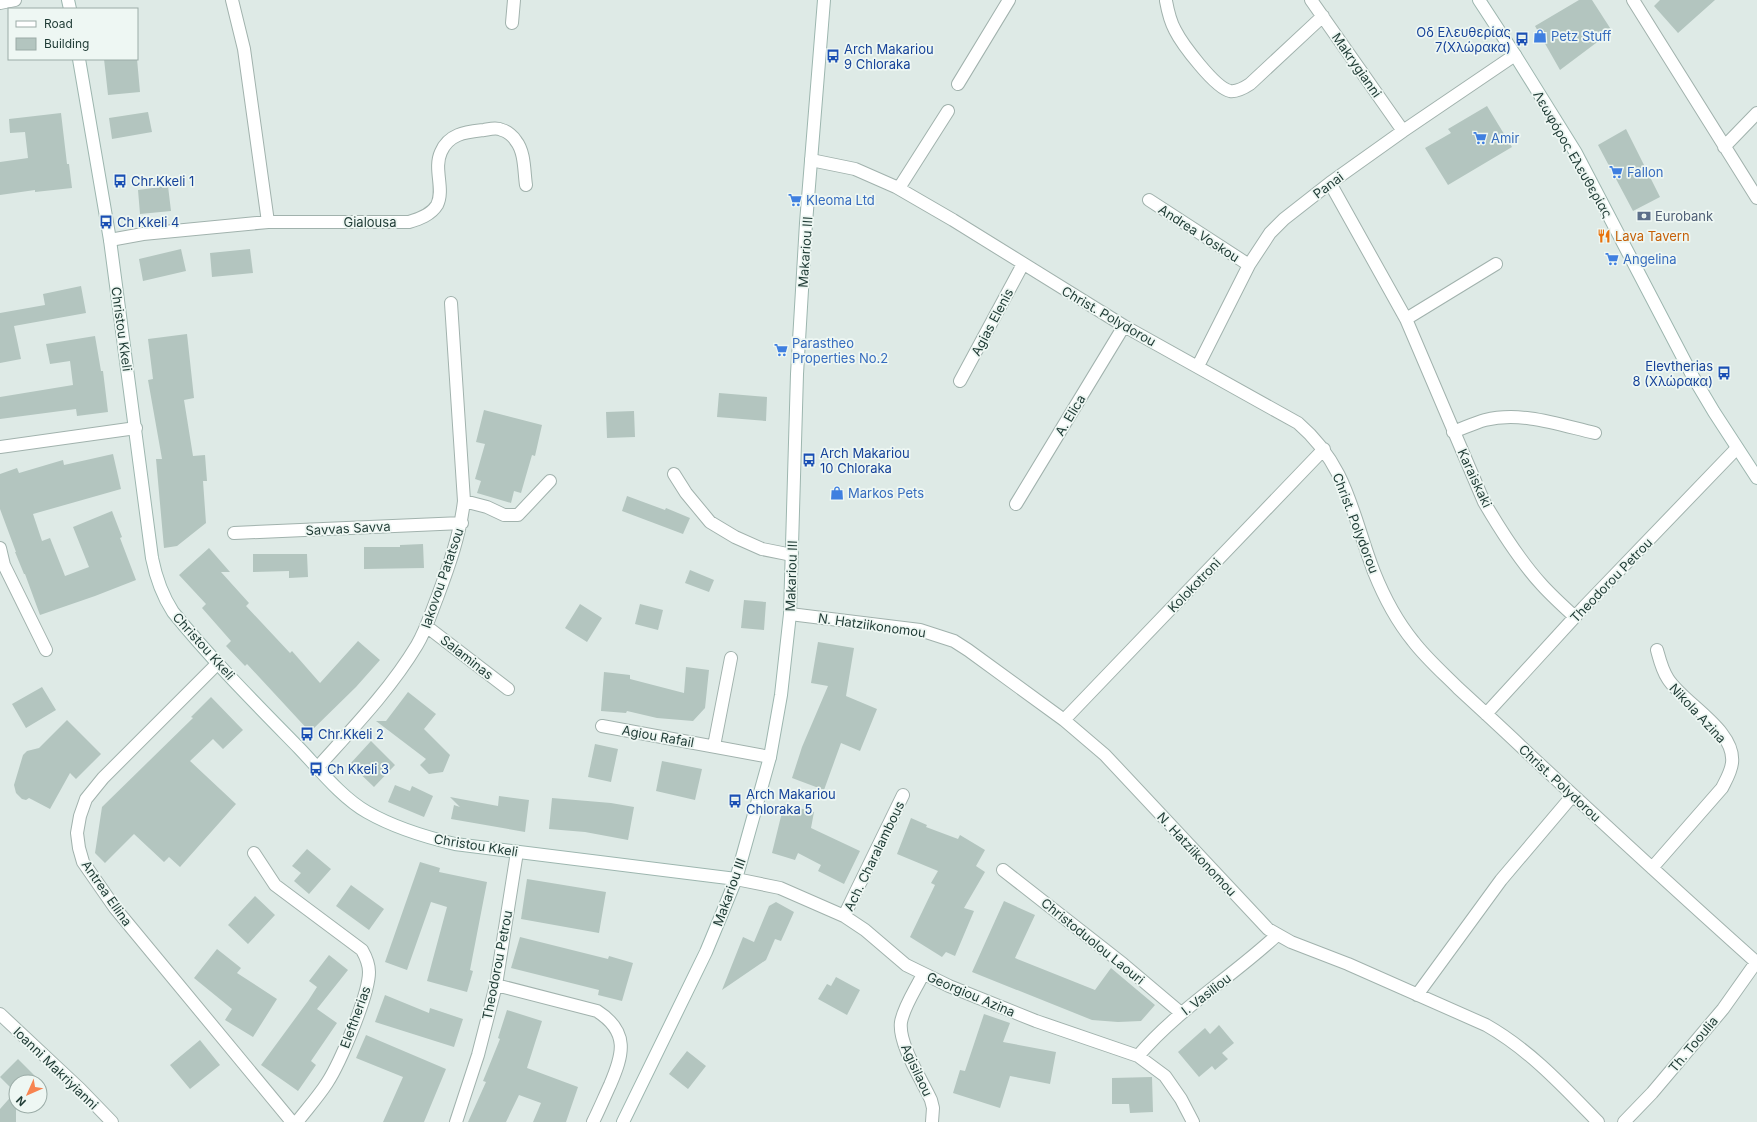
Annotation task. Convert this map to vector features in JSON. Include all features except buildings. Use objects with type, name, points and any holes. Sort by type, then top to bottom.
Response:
[{"type":"street","points":[[0,3],[15,0]]},
{"type":"street","points":[[232,0],[244,49],[268,222]]},
{"type":"street","points":[[512,23],[514,0]]},
{"type":"street","name":"Makariou III","points":[[623,1122],[706,952],[736,879],[770,756],[783,680],[790,614],[797,374],[811,160],[824,0]]},
{"type":"street","points":[[958,84],[1009,0]]},
{"type":"street","name":"Makrygianni","points":[[1312,0],[1403,131]]},
{"type":"street","name":"Λεωφόρος Ελευθερίας","points":[[1478,0],[1515,55],[1576,153],[1692,375],[1757,478]]},
{"type":"street","points":[[1633,0],[1757,198]]},
{"type":"street","points":[[1166,2],[1168,17],[1185,46],[1214,81],[1222,88],[1230,91],[1240,90],[1250,84],[1323,16]]},
{"type":"street","name":"Panai","points":[[1198,366],[1249,265],[1270,233],[1284,219],[1330,183],[1403,131],[1515,55]]},
{"type":"street","name":"Christou Kkeli","points":[[79,60],[110,240],[152,558],[156,579],[163,597],[173,612],[317,768],[366,812],[391,824],[414,833],[455,844],[736,879]]},
{"type":"street","points":[[899,188],[948,110]]},
{"type":"street","points":[[1724,147],[1757,113]]},
{"type":"street","name":"Gialousa","points":[[110,240],[137,234],[268,222],[409,222],[421,218],[436,207],[440,199],[438,161],[440,152],[452,137],[463,133],[495,129],[502,130],[509,134],[521,149],[526,185]]},
{"type":"street","name":"Christ. Polydorou","points":[[811,160],[855,169],[899,188],[954,220],[1124,326],[1298,423],[1311,434],[1324,449],[1342,477],[1374,571],[1395,617],[1414,642],[1436,666],[1486,714],[1652,868],[1757,962]]},
{"type":"street","name":"Karaiskaki","points":[[1330,183],[1406,319],[1484,502],[1501,530],[1543,586],[1575,617]]},
{"type":"street","name":"Andrea Voskou","points":[[1149,200],[1249,265]]},
{"type":"street","name":"Agias Elenis","points":[[960,380],[1023,264]]},
{"type":"street","points":[[1406,319],[1496,264]]},
{"type":"street","name":"Iakovou Patatsou","points":[[317,768],[372,707],[417,645],[426,626],[450,562],[462,523],[464,501],[451,303]]},
{"type":"street","name":"A. Elica","points":[[1016,504],[1124,326]]},
{"type":"street","points":[[1453,432],[1484,420],[1516,418],[1538,420],[1595,434]]},
{"type":"street","points":[[0,447],[136,428]]},
{"type":"street","name":"Theodorou Petrou","points":[[1486,714],[1575,617],[1737,448]]},
{"type":"street","name":"Kolokotroni","points":[[1064,720],[1324,449]]},
{"type":"street","points":[[674,474],[686,493],[710,522],[735,537],[762,549],[792,555]]},
{"type":"street","points":[[464,501],[487,507],[504,515],[518,515],[550,480]]},
{"type":"street","name":"Savvas Savva","points":[[234,533],[462,523]]},
{"type":"street","points":[[0,548],[4,564],[46,650]]},
{"type":"street","name":"N. Hatziikonomou","points":[[790,614],[898,627],[938,635],[954,641],[1064,720],[1105,755],[1253,914],[1277,935],[1348,964],[1486,1025],[1515,1042],[1559,1081],[1598,1122]]},
{"type":"street","name":"Salaminas","points":[[426,626],[508,689]]},
{"type":"street","name":"Nikola Azina","points":[[1652,868],[1722,788],[1729,776],[1732,762],[1731,750],[1726,739],[1676,690],[1667,679],[1661,666],[1657,650]]},
{"type":"street","points":[[714,746],[731,658]]},
{"type":"street","name":"Antrea Ellina","points":[[218,662],[103,778],[86,799],[80,816],[77,833],[79,848],[83,862],[114,908],[292,1122]]},
{"type":"street","name":"Agiou Rafail","points":[[602,726],[770,756]]},
{"type":"street","name":"Ach. Charalambous","points":[[844,916],[903,795]]},
{"type":"street","points":[[1417,995],[1501,880],[1573,795]]},
{"type":"street","name":"Theodorou Petrou","points":[[456,1122],[478,1055],[496,985],[517,852]]},
{"type":"street","name":"Eleftherias","points":[[254,854],[275,885],[362,950],[367,960],[369,972],[368,986],[337,1064],[327,1083],[297,1122]]},
{"type":"street","name":"Christoduolou Laouri","points":[[1003,870],[1123,964],[1181,1013]]},
{"type":"street","name":"Georgiou Azina","points":[[736,879],[780,888],[844,916],[865,930],[906,965],[923,974],[1036,1021],[1138,1056],[1164,1076],[1181,1098],[1193,1122]]},
{"type":"street","name":"I. Vasiliou","points":[[1138,1056],[1160,1031],[1251,959],[1277,935]]},
{"type":"street","name":"Th. Tooulia","points":[[1624,1122],[1652,1093],[1722,1009],[1757,962]]},
{"type":"street","name":"Agisilaou","points":[[923,974],[903,1016],[901,1031],[908,1052],[931,1100],[933,1108],[932,1122]]},
{"type":"street","points":[[496,985],[597,1011],[606,1016],[615,1027],[620,1038],[622,1049],[620,1063],[593,1122]]},
{"type":"street","name":"Ioanni Makriyianni","points":[[0,1014],[80,1089],[112,1122]]},
{"type":"place","name":"Petz Stuff","points":[[1540,36]]},
{"type":"place","name":"Οδ Ελευθερίας 7(Χλώρακα)","points":[[1522,39]]},
{"type":"place","name":"Arch Makariou 9 Chloraka","points":[[833,56]]},
{"type":"place","name":"Amir","points":[[1480,138]]},
{"type":"place","name":"Fallon","points":[[1616,172]]},
{"type":"place","name":"Chr.Kkeli 1","points":[[120,181]]},
{"type":"place","name":"Kleoma Ltd","points":[[795,200]]},
{"type":"place","name":"Eurobank","points":[[1644,216]]},
{"type":"place","name":"Ch Kkeli 4","points":[[106,222]]},
{"type":"place","name":"Lava Tavern","points":[[1604,236]]},
{"type":"place","name":"Angelina","points":[[1612,259]]},
{"type":"place","name":"Parastheo Properties No.2","points":[[781,350]]},
{"type":"place","name":"Elevtherias 8 (Χλώρακα)","points":[[1724,373]]},
{"type":"place","name":"Arch Makariou 10 Chloraka","points":[[809,460]]},
{"type":"place","name":"Markos Pets","points":[[837,493]]},
{"type":"place","name":"Chr.Kkeli 2","points":[[307,734]]},
{"type":"place","name":"Ch Kkeli 3","points":[[316,769]]},
{"type":"place","name":"Arch Makariou Chloraka 5","points":[[735,801]]}]
